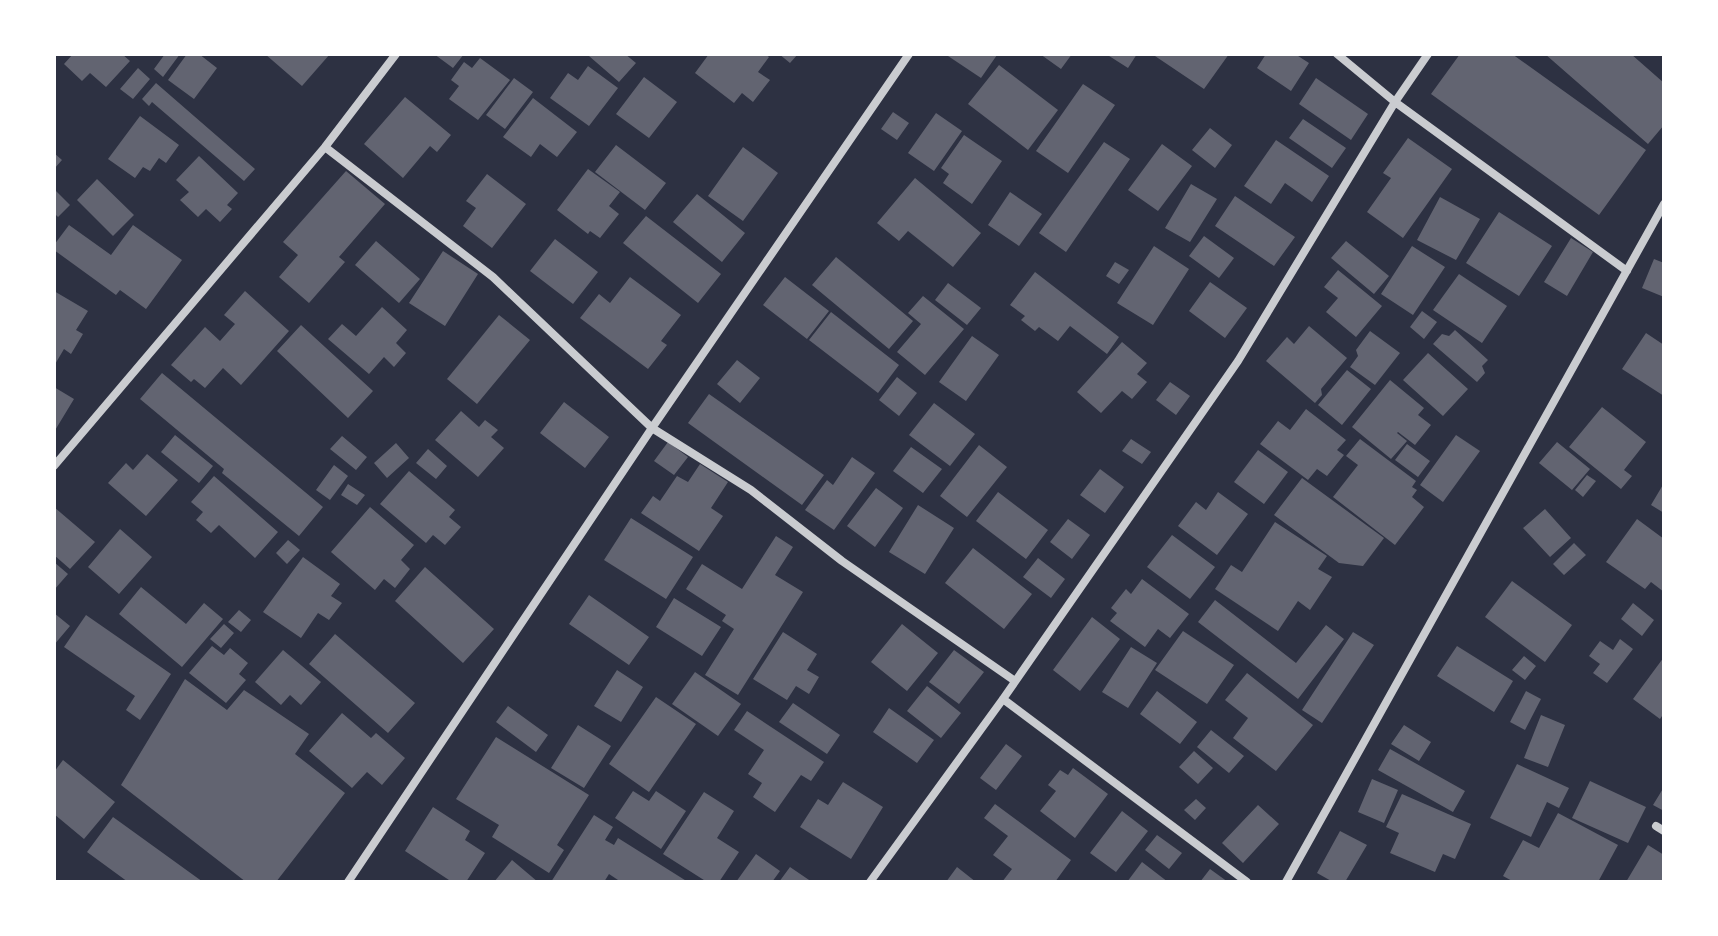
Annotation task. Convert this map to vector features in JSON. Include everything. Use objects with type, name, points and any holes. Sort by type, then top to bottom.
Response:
[{"type":"street","points":[[54,466],[325,147],[396,54]]},
{"type":"street","points":[[348,882],[652,428],[909,54]]},
{"type":"street","points":[[1337,54],[1395,102],[1627,271]]},
{"type":"street","points":[[870,882],[1003,699],[1238,361],[1395,102],[1428,54]]},
{"type":"street","points":[[325,147],[493,277],[652,428],[751,490],[842,561],[1015,681]]},
{"type":"street","points":[[1286,882],[1664,204]]},
{"type":"street","points":[[1003,699],[1247,882]]},
{"type":"building","points":[[73,54],[122,54],[130,61],[106,87],[90,73],[82,81],[64,64]]},
{"type":"building","points":[[165,54],[180,54],[163,77],[154,69]]},
{"type":"building","points":[[187,54],[199,54],[217,68],[194,99],[168,80]]},
{"type":"building","points":[[265,54],[330,54],[302,86]]},
{"type":"building","points":[[434,54],[464,54],[453,68]]},
{"type":"building","points":[[625,54],[636,63],[619,82],[589,56]]},
{"type":"building","points":[[709,54],[765,54],[769,57],[758,72],[770,80],[753,102],[742,93],[734,103],[695,73]]},
{"type":"building","points":[[779,54],[798,54],[790,63]]},
{"type":"building","points":[[945,54],[995,54],[997,55],[981,78]]},
{"type":"building","points":[[1040,54],[1072,54],[1061,69]]},
{"type":"building","points":[[1106,54],[1137,54],[1128,68]]},
{"type":"building","points":[[1152,54],[1229,54],[1204,89]]},
{"type":"building","points":[[1266,54],[1295,54],[1309,63],[1291,91],[1257,68]]},
{"type":"building","points":[[1460,54],[1512,54],[1646,150],[1599,215],[1431,94]]},
{"type":"building","points":[[1545,54],[1631,54],[1664,83],[1664,125],[1648,144]]},
{"type":"building","points":[[480,58],[510,80],[478,120],[449,99],[459,86],[451,80],[464,62],[472,68]]},
{"type":"building","points":[[999,65],[1058,110],[1028,150],[968,104]]},
{"type":"building","points":[[588,66],[618,88],[589,126],[550,98],[568,73],[578,80]]},
{"type":"building","points":[[138,68],[150,79],[133,99],[120,89]]},
{"type":"building","points":[[644,77],[677,102],[649,138],[616,114]]},
{"type":"building","points":[[514,78],[533,92],[505,129],[486,115]]},
{"type":"building","points":[[1316,78],[1368,114],[1351,140],[1299,104]]},
{"type":"building","points":[[156,83],[255,169],[244,181],[152,102],[149,106],[142,99]]},
{"type":"building","points":[[1083,84],[1115,105],[1068,173],[1036,151]]},
{"type":"building","points":[[405,97],[451,135],[437,152],[430,146],[403,178],[364,144]]},
{"type":"building","points":[[533,98],[577,132],[557,157],[540,144],[531,157],[503,137]]},
{"type":"building","points":[[893,112],[909,123],[897,140],[881,129]]},
{"type":"building","points":[[936,113],[962,131],[934,171],[908,153]]},
{"type":"building","points":[[140,116],[179,145],[166,163],[159,158],[150,171],[143,167],[135,178],[108,159]]},
{"type":"building","points":[[1303,119],[1346,148],[1332,168],[1289,138]]},
{"type":"building","points":[[1210,128],[1232,145],[1215,168],[1192,150]]},
{"type":"building","points":[[964,135],[1002,161],[972,204],[943,183],[949,174],[941,168]]},
{"type":"building","points":[[1408,138],[1452,169],[1403,238],[1367,212],[1391,178],[1383,173]]},
{"type":"building","points":[[1276,140],[1329,176],[1312,202],[1285,183],[1271,204],[1244,186]]},
{"type":"building","points":[[1104,142],[1130,159],[1066,252],[1039,233]]},
{"type":"building","points":[[1162,144],[1192,166],[1158,211],[1128,190]]},
{"type":"building","points":[[616,145],[666,183],[645,210],[595,172]]},
{"type":"building","points":[[743,147],[778,173],[743,221],[708,196]]},
{"type":"building","points":[[54,153],[62,160],[54,169]]},
{"type":"building","points":[[199,156],[238,193],[227,205],[232,209],[220,222],[206,209],[198,217],[180,200],[189,192],[176,180]]},
{"type":"building","points":[[588,169],[620,192],[609,206],[619,214],[600,238],[590,231],[588,234],[557,210]]},
{"type":"building","points":[[346,171],[385,204],[339,257],[345,262],[309,303],[279,277],[298,255],[283,242]]},
{"type":"building","points":[[487,174],[526,204],[492,248],[463,226],[476,208],[466,201]]},
{"type":"building","points":[[915,178],[981,233],[953,267],[908,231],[899,241],[877,223]]},
{"type":"building","points":[[97,179],[134,215],[113,236],[77,200]]},
{"type":"building","points":[[1191,184],[1217,199],[1190,242],[1165,228]]},
{"type":"building","points":[[54,189],[70,205],[58,217],[54,213]]},
{"type":"building","points":[[1010,192],[1042,214],[1019,246],[988,225]]},
{"type":"building","points":[[697,194],[745,233],[722,262],[673,222]]},
{"type":"building","points":[[1235,196],[1295,237],[1274,266],[1215,226]]},
{"type":"building","points":[[1440,197],[1480,219],[1456,260],[1417,240]]},
{"type":"building","points":[[1499,212],[1552,246],[1519,296],[1466,263]]},
{"type":"building","points":[[646,216],[721,274],[698,303],[623,243]]},
{"type":"building","points":[[69,225],[111,255],[133,225],[182,260],[146,309],[120,290],[116,295],[54,250],[54,245]]},
{"type":"building","points":[[1204,236],[1234,258],[1219,278],[1189,256]]},
{"type":"building","points":[[1571,238],[1593,252],[1567,296],[1544,282]]},
{"type":"building","points":[[555,239],[598,272],[573,304],[530,271]]},
{"type":"building","points":[[376,241],[420,279],[399,303],[355,265]]},
{"type":"building","points":[[1346,241],[1389,276],[1374,294],[1331,258]]},
{"type":"building","points":[[1154,246],[1189,269],[1153,325],[1117,303]]},
{"type":"building","points":[[1412,246],[1445,267],[1413,315],[1381,294]]},
{"type":"building","points":[[443,251],[478,274],[445,326],[409,303]]},
{"type":"building","points":[[836,257],[913,321],[889,349],[812,285]]},
{"type":"building","points":[[1654,259],[1664,263],[1664,297],[1642,288]]},
{"type":"building","points":[[1115,262],[1129,270],[1119,284],[1106,276]]},
{"type":"building","points":[[1338,270],[1382,306],[1356,337],[1326,312],[1338,298],[1324,287]]},
{"type":"building","points":[[1035,272],[1119,337],[1107,354],[1070,326],[1058,341],[1039,327],[1035,331],[1021,320],[1025,316],[1010,305]]},
{"type":"building","points":[[1459,274],[1507,306],[1482,343],[1433,310]]},
{"type":"building","points":[[630,277],[681,315],[661,341],[667,345],[648,369],[580,318],[599,294],[610,303]]},
{"type":"building","points":[[785,277],[829,311],[807,339],[763,305]]},
{"type":"building","points":[[1210,282],[1247,308],[1225,338],[1189,311]]},
{"type":"building","points":[[948,283],[981,308],[967,325],[935,300]]},
{"type":"building","points":[[54,291],[88,311],[76,330],[83,334],[71,354],[64,349],[54,366]]},
{"type":"building","points":[[245,291],[289,331],[241,385],[223,368],[205,388],[194,379],[191,382],[171,365],[205,327],[220,341],[235,324],[224,315]]},
{"type":"building","points":[[923,296],[964,329],[925,375],[897,352],[921,324],[908,313]]},
{"type":"building","points":[[382,307],[407,330],[396,343],[406,353],[394,367],[384,357],[369,374],[328,339],[342,324],[356,336]]},
{"type":"building","points":[[1422,311],[1437,322],[1424,339],[1410,327]]},
{"type":"building","points":[[831,312],[899,365],[878,393],[809,340]]},
{"type":"building","points":[[499,315],[530,340],[477,404],[447,379]]},
{"type":"building","points":[[301,325],[373,391],[348,418],[277,351]]},
{"type":"building","points":[[1309,326],[1347,358],[1321,389],[1322,395],[1315,403],[1266,361],[1287,337],[1294,344]]},
{"type":"building","points":[[1455,330],[1488,360],[1482,366],[1485,373],[1477,382],[1433,344],[1442,334],[1449,336]]},
{"type":"building","points":[[1370,331],[1400,353],[1375,385],[1350,367],[1358,356],[1356,350]]},
{"type":"building","points":[[1646,333],[1664,345],[1664,396],[1622,369]]},
{"type":"building","points":[[972,336],[999,355],[966,401],[939,382]]},
{"type":"building","points":[[1122,342],[1147,363],[1137,374],[1147,382],[1132,399],[1122,391],[1101,413],[1077,392]]},
{"type":"building","points":[[1428,353],[1468,389],[1443,416],[1403,380]]},
{"type":"building","points":[[737,360],[760,378],[740,403],[717,384]]},
{"type":"building","points":[[1347,370],[1371,389],[1342,425],[1318,405]]},
{"type":"building","points":[[162,373],[323,507],[299,536],[222,473],[224,469],[140,399]]},
{"type":"building","points":[[897,377],[917,393],[899,416],[879,400]]},
{"type":"building","points":[[1390,380],[1424,408],[1418,415],[1431,425],[1415,445],[1398,432],[1407,441],[1391,459],[1352,427]]},
{"type":"building","points":[[1170,382],[1190,396],[1176,415],[1156,400]]},
{"type":"building","points":[[54,387],[74,399],[54,432]]},
{"type":"building","points":[[709,394],[824,475],[802,505],[688,423]]},
{"type":"building","points":[[564,402],[609,437],[585,468],[540,433]]},
{"type":"building","points":[[934,403],[975,434],[950,466],[909,435]]},
{"type":"building","points":[[1602,407],[1646,442],[1624,470],[1632,476],[1621,489],[1569,447]]},
{"type":"building","points":[[1306,409],[1346,440],[1337,450],[1344,455],[1327,476],[1317,469],[1308,480],[1260,444],[1278,421],[1290,430]]},
{"type":"building","points":[[461,411],[479,427],[485,420],[498,430],[491,437],[504,448],[478,477],[435,440]]},
{"type":"building","points":[[175,435],[213,466],[199,483],[161,452]]},
{"type":"building","points":[[1456,435],[1480,451],[1443,502],[1420,485]]},
{"type":"building","points":[[342,436],[367,457],[356,470],[330,449]]},
{"type":"building","points":[[1131,439],[1151,452],[1142,464],[1122,451]]},
{"type":"building","points":[[1360,439],[1416,481],[1412,487],[1417,490],[1412,497],[1424,507],[1395,545],[1333,497],[1358,465],[1346,456]]},
{"type":"building","points":[[668,442],[688,457],[674,475],[654,461]]},
{"type":"building","points":[[1557,442],[1590,469],[1572,490],[1539,463]]},
{"type":"building","points":[[396,443],[409,458],[387,478],[374,463]]},
{"type":"building","points":[[1407,444],[1430,461],[1418,477],[1395,460]]},
{"type":"building","points":[[979,445],[1007,467],[967,517],[940,496]]},
{"type":"building","points":[[911,447],[942,469],[923,493],[893,471]]},
{"type":"building","points":[[428,449],[447,466],[436,479],[416,463]]},
{"type":"building","points":[[1258,450],[1288,472],[1264,504],[1234,482]]},
{"type":"building","points":[[147,454],[178,480],[146,516],[108,483],[126,463],[133,470]]},
{"type":"building","points":[[852,457],[875,473],[834,530],[805,510],[827,480],[833,485]]},
{"type":"building","points":[[700,464],[728,482],[711,508],[723,516],[699,551],[641,513],[653,496],[660,501],[677,476],[688,482]]},
{"type":"building","points":[[334,465],[348,476],[330,500],[316,490]]},
{"type":"building","points":[[1100,469],[1124,487],[1105,513],[1080,495]]},
{"type":"building","points":[[409,471],[455,510],[449,517],[461,527],[445,545],[433,535],[426,543],[380,504]]},
{"type":"building","points":[[1587,475],[1596,481],[1583,497],[1575,490]]},
{"type":"building","points":[[214,476],[278,532],[255,558],[219,525],[211,533],[196,520],[203,512],[191,502]]},
{"type":"building","points":[[1302,478],[1384,538],[1363,566],[1339,563],[1274,515]]},
{"type":"building","points":[[1664,483],[1664,513],[1651,505]]},
{"type":"building","points":[[348,484],[365,495],[357,505],[341,495]]},
{"type":"building","points":[[876,488],[903,508],[875,547],[847,526]]},
{"type":"building","points":[[998,492],[1048,530],[1026,559],[976,521]]},
{"type":"building","points":[[1218,492],[1248,514],[1217,555],[1178,526],[1196,502],[1206,510]]},
{"type":"building","points":[[918,505],[954,528],[925,574],[889,552]]},
{"type":"building","points":[[54,507],[95,542],[70,569],[54,555]]},
{"type":"building","points":[[370,507],[414,545],[401,560],[410,569],[395,588],[384,579],[375,590],[331,552]]},
{"type":"building","points":[[1545,509],[1571,538],[1550,557],[1523,528]]},
{"type":"building","points":[[631,518],[693,557],[666,599],[604,560]]},
{"type":"building","points":[[1068,519],[1090,535],[1072,559],[1050,542]]},
{"type":"building","points":[[1637,519],[1664,539],[1664,592],[1651,582],[1645,589],[1606,562]]},
{"type":"building","points":[[1275,522],[1327,556],[1318,569],[1332,577],[1310,610],[1298,601],[1278,631],[1215,589],[1231,565],[1242,572]]},
{"type":"building","points":[[120,529],[152,557],[119,594],[88,567]]},
{"type":"building","points":[[1172,535],[1215,567],[1190,599],[1147,567]]},
{"type":"building","points":[[776,536],[793,547],[775,575],[803,592],[738,695],[705,675],[734,629],[722,621],[726,615],[686,589],[702,564],[742,589]]},
{"type":"building","points":[[288,540],[300,550],[287,564],[276,553]]},
{"type":"building","points":[[1574,543],[1586,555],[1564,575],[1553,564]]},
{"type":"building","points":[[973,548],[1032,594],[1004,629],[945,583]]},
{"type":"building","points":[[303,557],[340,584],[331,596],[342,603],[329,620],[318,613],[301,638],[263,612]]},
{"type":"building","points":[[1038,558],[1065,579],[1051,598],[1023,577]]},
{"type":"building","points":[[54,562],[68,574],[54,590]]},
{"type":"building","points":[[425,567],[494,629],[463,663],[395,601]]},
{"type":"building","points":[[1142,579],[1189,614],[1170,638],[1158,629],[1145,647],[1110,621],[1117,613],[1111,608],[1126,589],[1131,594]]},
{"type":"building","points":[[1512,581],[1572,625],[1545,662],[1485,617]]},
{"type":"building","points":[[141,587],[186,624],[204,603],[223,619],[182,667],[119,614]]},
{"type":"building","points":[[589,595],[649,637],[629,665],[569,624]]},
{"type":"building","points":[[674,598],[721,627],[702,656],[656,627]]},
{"type":"building","points":[[1215,600],[1296,663],[1326,625],[1344,639],[1298,699],[1198,622]]},
{"type":"building","points":[[1633,603],[1654,620],[1642,636],[1621,619]]},
{"type":"building","points":[[239,610],[251,620],[241,632],[228,622]]},
{"type":"building","points":[[54,613],[70,626],[54,645]]},
{"type":"building","points":[[86,615],[171,674],[140,720],[126,710],[135,696],[64,647]]},
{"type":"building","points":[[1092,617],[1120,639],[1080,691],[1053,670]]},
{"type":"building","points":[[224,624],[234,633],[221,648],[210,639]]},
{"type":"building","points":[[902,624],[938,653],[907,691],[871,662]]},
{"type":"building","points":[[1183,631],[1234,665],[1207,704],[1155,670]]},
{"type":"building","points":[[783,632],[817,654],[807,670],[819,677],[809,694],[796,686],[787,700],[753,679]]},
{"type":"building","points":[[1353,632],[1374,645],[1322,723],[1302,710]]},
{"type":"building","points":[[335,634],[415,703],[388,733],[309,664]]},
{"type":"building","points":[[1620,639],[1633,649],[1607,683],[1593,673],[1600,664],[1589,656],[1600,641],[1613,650]]},
{"type":"building","points":[[212,646],[224,655],[230,648],[248,663],[239,674],[246,680],[226,703],[189,673]]},
{"type":"building","points":[[1457,646],[1513,681],[1494,712],[1437,676]]},
{"type":"building","points":[[1131,647],[1157,663],[1128,708],[1102,692]]},
{"type":"building","points":[[283,650],[321,682],[301,705],[290,695],[281,705],[255,682]]},
{"type":"building","points":[[954,650],[984,672],[959,704],[929,682]]},
{"type":"building","points":[[1524,656],[1536,666],[1525,680],[1512,670]]},
{"type":"building","points":[[1664,657],[1664,713],[1660,719],[1633,699]]},
{"type":"building","points":[[617,670],[643,687],[621,722],[594,706]]},
{"type":"building","points":[[695,672],[741,704],[718,736],[672,704]]},
{"type":"building","points":[[1247,673],[1313,725],[1276,771],[1233,738],[1248,718],[1225,700]]},
{"type":"building","points":[[185,679],[227,710],[244,690],[309,734],[295,754],[345,793],[276,882],[246,882],[121,785]]},
{"type":"building","points":[[927,686],[961,713],[941,738],[907,711]]},
{"type":"building","points":[[1157,691],[1197,722],[1180,744],[1140,714]]},
{"type":"building","points":[[1526,691],[1541,699],[1525,730],[1510,722]]},
{"type":"building","points":[[656,697],[696,724],[649,792],[609,764]]},
{"type":"building","points":[[793,703],[840,735],[827,754],[779,722]]},
{"type":"building","points":[[508,706],[548,735],[536,752],[496,722]]},
{"type":"building","points":[[889,708],[934,740],[917,763],[873,732]]},
{"type":"building","points":[[747,711],[824,762],[811,781],[801,775],[775,812],[753,797],[762,783],[748,774],[764,750],[734,730]]},
{"type":"building","points":[[342,713],[371,738],[376,733],[405,758],[382,785],[367,772],[352,788],[309,751]]},
{"type":"building","points":[[1541,715],[1565,725],[1548,767],[1524,758]]},
{"type":"building","points":[[578,725],[611,746],[584,788],[551,768]]},
{"type":"building","points":[[1404,725],[1431,742],[1419,761],[1391,744]]},
{"type":"building","points":[[1211,730],[1244,756],[1229,773],[1197,747]]},
{"type":"building","points":[[496,737],[589,795],[557,845],[564,850],[549,873],[492,837],[499,825],[456,799]]},
{"type":"building","points":[[1006,744],[1022,756],[996,790],[980,778]]},
{"type":"building","points":[[1390,749],[1465,791],[1453,812],[1378,770]]},
{"type":"building","points":[[1194,751],[1213,768],[1198,784],[1179,767]]},
{"type":"building","points":[[63,760],[115,802],[84,839],[54,814],[54,772]]},
{"type":"building","points":[[1517,764],[1569,788],[1559,808],[1547,802],[1531,837],[1490,818]]},
{"type":"building","points":[[1073,768],[1108,794],[1075,838],[1040,811],[1056,791],[1048,785],[1060,770],[1068,775]]},
{"type":"building","points":[[1372,779],[1398,790],[1384,823],[1358,812]]},
{"type":"building","points":[[1590,781],[1646,807],[1628,843],[1572,818]]},
{"type":"building","points":[[843,782],[883,807],[851,859],[800,827],[818,799],[828,805]]},
{"type":"building","points":[[1664,787],[1664,811],[1653,805]]},
{"type":"building","points":[[633,791],[649,801],[656,791],[686,811],[661,849],[615,818]]},
{"type":"building","points":[[704,792],[734,811],[717,838],[739,852],[719,882],[707,882],[663,854]]},
{"type":"building","points":[[1402,794],[1471,824],[1455,859],[1443,854],[1435,872],[1390,853],[1399,833],[1386,827]]},
{"type":"building","points":[[1196,799],[1206,808],[1195,820],[1184,810]]},
{"type":"building","points":[[995,804],[1071,860],[1055,882],[1002,882],[1012,869],[993,855],[1008,836],[984,818]]},
{"type":"building","points":[[1258,805],[1279,824],[1243,863],[1222,843]]},
{"type":"building","points":[[433,807],[470,831],[465,840],[485,853],[466,882],[452,882],[405,851]]},
{"type":"building","points":[[1122,811],[1148,831],[1116,872],[1090,853]]},
{"type":"building","points":[[1558,813],[1618,845],[1598,882],[1514,882],[1503,876],[1523,840],[1539,848]]},
{"type":"building","points":[[594,815],[613,827],[605,840],[614,845],[618,838],[688,882],[621,882],[609,874],[604,882],[551,882]]},
{"type":"building","points":[[113,817],[203,882],[128,882],[87,852]]},
{"type":"building","points":[[1340,831],[1367,845],[1345,882],[1333,882],[1317,873]]},
{"type":"building","points":[[1157,835],[1182,853],[1169,869],[1145,850]]},
{"type":"building","points":[[1648,845],[1664,855],[1664,882],[1626,882]]},
{"type":"building","points":[[756,854],[780,871],[772,882],[736,882]]},
{"type":"building","points":[[512,860],[538,882],[494,882]]},
{"type":"building","points":[[1142,862],[1168,882],[1127,882]]},
{"type":"building","points":[[790,867],[812,882],[779,882]]},
{"type":"building","points":[[957,867],[976,882],[946,882]]},
{"type":"building","points":[[1210,869],[1228,882],[1200,882]]}]
